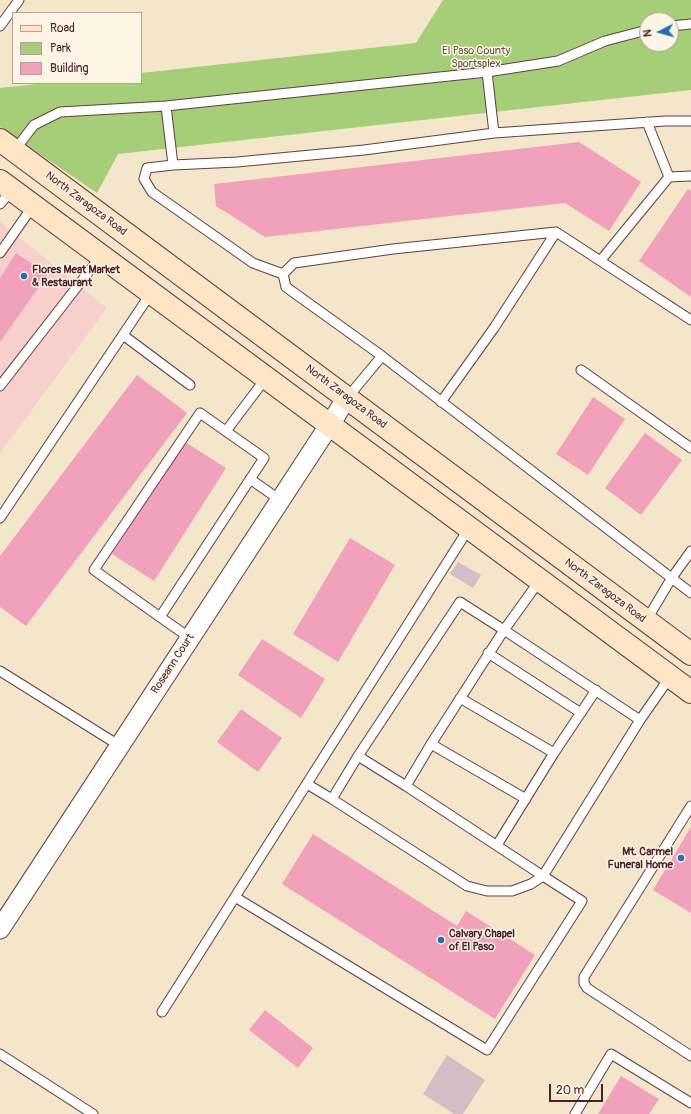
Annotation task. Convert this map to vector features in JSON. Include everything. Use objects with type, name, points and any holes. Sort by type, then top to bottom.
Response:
[{"type":"main road","name":"North Zaragoza Road","points":[[7,146],[691,654]]},
{"type":"main road","points":[[4,192],[33,206],[102,256],[691,692]]},
{"type":"street","name":"Roseann Court","points":[[0,929],[347,398]]},
{"type":"lane","points":[[0,26],[19,0]]},
{"type":"lane","points":[[679,25],[691,24]]},
{"type":"lane","points":[[7,146],[34,125],[60,112],[166,106],[487,72],[558,61],[604,41],[639,32]]},
{"type":"lane","points":[[487,72],[494,133]]},
{"type":"lane","points":[[166,106],[173,165]]},
{"type":"lane","points":[[283,274],[253,263],[152,192],[144,178],[148,168],[173,165],[237,162],[356,151],[494,133],[647,122],[691,121]]},
{"type":"lane","points":[[647,122],[669,177]]},
{"type":"lane","points":[[601,260],[669,177],[691,176]]},
{"type":"lane","points":[[0,253],[33,206]]},
{"type":"lane","points":[[283,274],[294,263],[393,249],[556,232],[691,320]]},
{"type":"lane","points":[[440,402],[494,328],[556,232]]},
{"type":"lane","points":[[0,386],[102,256]]},
{"type":"lane","points":[[283,274],[286,287],[382,356],[440,402],[691,593]]},
{"type":"lane","points":[[0,518],[151,293]]},
{"type":"lane","points":[[123,335],[190,385]]},
{"type":"lane","points":[[347,398],[382,356]]},
{"type":"lane","points":[[581,370],[691,448]]},
{"type":"lane","points":[[226,431],[266,378]]},
{"type":"lane","points":[[160,617],[264,458],[200,413],[94,570],[160,617],[190,638]]},
{"type":"lane","points":[[250,479],[280,500]]},
{"type":"lane","points":[[162,1012],[469,528]]},
{"type":"lane","points":[[646,621],[671,579],[691,551]]},
{"type":"lane","points":[[406,786],[488,653],[540,580]]},
{"type":"lane","points":[[332,799],[358,756],[460,602],[640,720]]},
{"type":"lane","points":[[488,653],[581,713]]},
{"type":"lane","points":[[0,671],[120,746]]},
{"type":"lane","points":[[307,784],[467,886],[487,891],[512,891],[531,884],[543,876],[640,720],[670,677]]},
{"type":"lane","points":[[497,846],[554,753],[596,690]]},
{"type":"lane","points":[[460,698],[554,753]]},
{"type":"lane","points":[[431,744],[526,799]]},
{"type":"lane","points":[[235,897],[487,1050],[582,901],[358,756]]},
{"type":"lane","points":[[691,806],[584,977],[584,983],[587,988],[691,1056]]},
{"type":"lane","points":[[0,1054],[93,1114]]},
{"type":"lane","points":[[575,1114],[611,1054],[691,1103]]},
{"type":"shaded area","points":[[0,222],[107,308],[0,453]]},
{"type":"shaded area","points":[[458,562],[481,575],[473,588],[450,574]]},
{"type":"shaded area","points":[[447,1055],[485,1080],[463,1114],[454,1114],[423,1094]]},
{"type":"green space","name":"El Paso County Sportsplex","points":[[443,0],[691,0],[691,90],[118,154],[97,193],[0,127],[0,88],[37,84],[142,84],[142,73],[416,43]]},
{"type":"building","points":[[579,142],[641,182],[609,231],[565,203],[265,237],[216,206],[214,184]]},
{"type":"building","points":[[688,189],[691,191],[691,297],[639,261]]},
{"type":"building","points":[[16,253],[48,274],[0,342],[0,278]]},
{"type":"building","points":[[137,375],[187,413],[26,626],[0,607],[0,556]]},
{"type":"building","points":[[593,397],[625,419],[588,475],[556,454]]},
{"type":"building","points":[[645,433],[682,460],[641,515],[605,488]]},
{"type":"building","points":[[185,442],[226,468],[154,581],[112,554]]},
{"type":"building","points":[[350,538],[395,565],[338,662],[293,634]]},
{"type":"building","points":[[262,639],[325,679],[301,718],[238,675]]},
{"type":"building","points":[[241,709],[282,738],[258,772],[217,742]]},
{"type":"building","name":"Mt. Carmel Funeral Home","points":[[691,827],[691,913],[653,890]]},
{"type":"building","name":"Calvary Chapel of El Paso","points":[[313,834],[457,926],[466,911],[535,955],[495,1019],[282,884]]},
{"type":"building","points":[[265,1010],[313,1048],[298,1068],[249,1030]]},
{"type":"building","points":[[621,1076],[659,1099],[649,1114],[598,1114]]},
{"type":"place","name":"Flores Meat Market & Restaurant","points":[[24,276]]},
{"type":"place","name":"Mt. Carmel Funeral Home","points":[[681,858]]},
{"type":"place","name":"Calvary Chapel of El Paso","points":[[441,940]]}]
